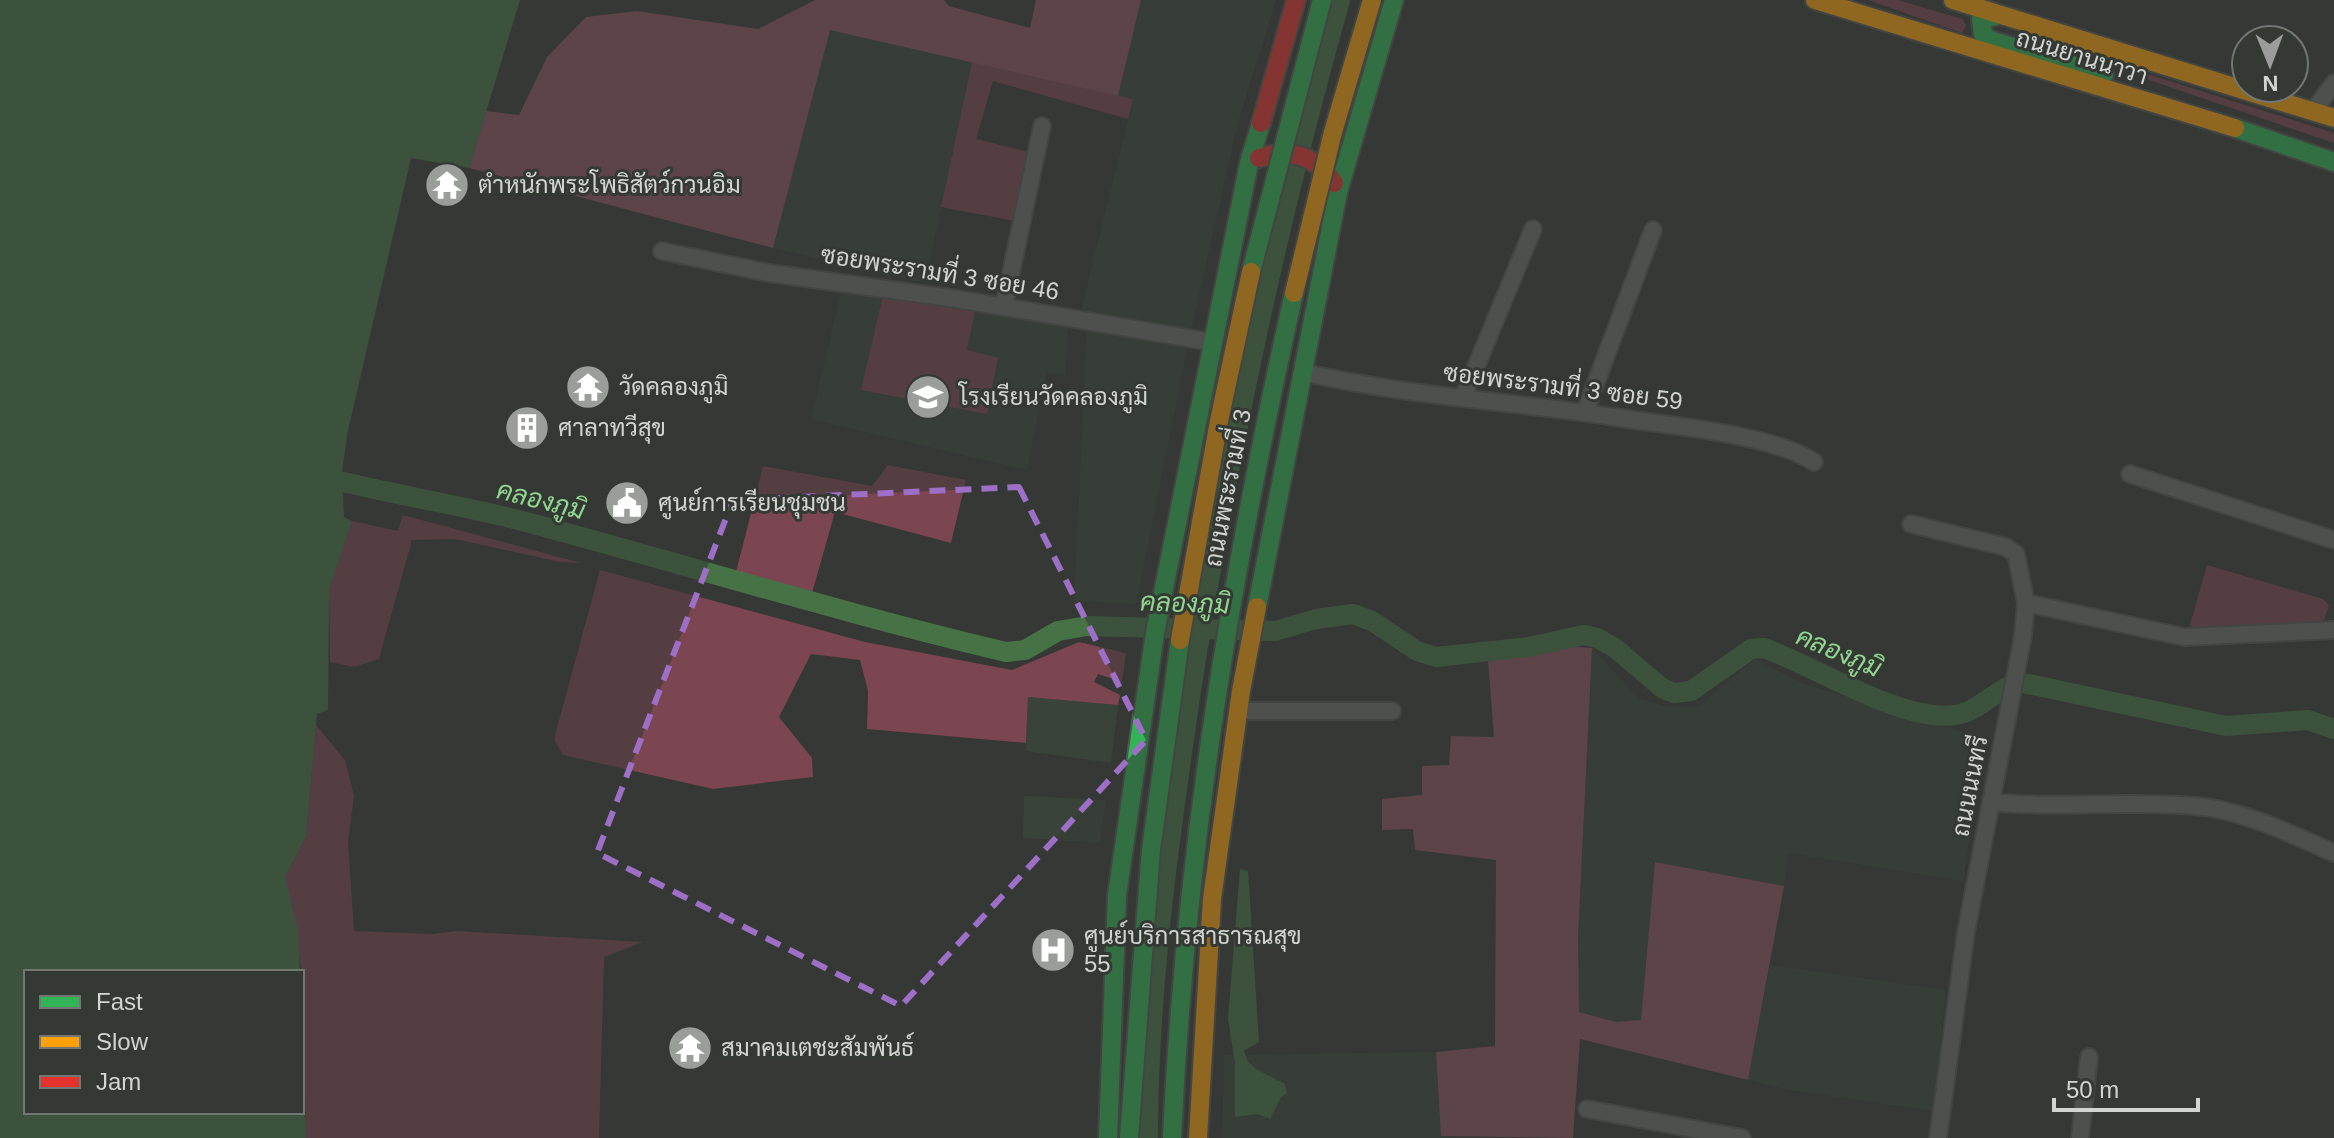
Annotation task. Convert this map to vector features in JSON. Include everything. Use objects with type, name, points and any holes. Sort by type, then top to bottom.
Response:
[{"type":"main road","name":"ถนนพระรามที่ 3","points":[[1108,1138],[1117,895],[1155,633],[1249,163],[1296,0]]},
{"type":"main road","name":"ถนนพระรามที่ 3","points":[[1129,1138],[1149,841],[1186,593],[1277,164],[1322,0]]},
{"type":"main road","name":"ถนนพระรามที่ 3","points":[[1172,1138],[1180,992],[1203,776],[1233,585],[1297,278],[1329,148],[1372,0]]},
{"type":"main road","name":"ถนนพระรามที่ 3","points":[[1198,1138],[1211,913],[1250,640],[1338,192],[1394,0]]},
{"type":"main road","name":"ถนนยานนาวา","points":[[1815,0],[2334,162]]},
{"type":"main road","name":"ถนนยานนาวา","points":[[1953,0],[2334,118]]},
{"type":"main road","points":[[2001,15],[1981,19],[1980,28],[1990,40],[2076,64],[2112,78],[2119,93]]},
{"type":"main road","points":[[1249,163],[1286,151],[1307,155],[1325,168],[1338,192]]},
{"type":"street","points":[[2313,111],[2334,83]]},
{"type":"street","points":[[1004,306],[1042,126]]},
{"type":"street","points":[[1463,398],[1533,229]]},
{"type":"street","points":[[1585,412],[1653,230]]},
{"type":"street","name":"ซอยพระรามที่ 3 ซอย 46","points":[[662,251],[769,273],[1004,306],[1211,342]]},
{"type":"street","name":"ซอยพระรามที่ 3 ซอย 59","points":[[1302,372],[1380,389],[1585,412],[1723,434],[1794,451],[1814,462]]},
{"type":"street","points":[[2130,474],[2334,540]]},
{"type":"street","name":"ถนนนนทรี","points":[[1911,524],[2006,547],[2016,554],[2026,603],[2012,695],[1966,932],[1938,1138]]},
{"type":"street","points":[[2026,603],[2184,637],[2334,630]]},
{"type":"street","points":[[1239,711],[1392,711]]},
{"type":"street","points":[[1992,802],[2042,807],[2196,806],[2256,821],[2334,853]]},
{"type":"street","points":[[2080,1138],[2089,1057]]},
{"type":"street","points":[[1587,1109],[1699,1133],[1742,1138]]},
{"type":"highlighted area","points":[[1019,487],[1146,740],[901,1006],[597,853],[733,500]]},
{"type":"shaded area","points":[[0,0],[520,0],[469,168],[411,158],[347,435],[342,473],[344,517],[352,521],[329,590],[328,710],[317,714],[306,837],[285,877],[298,930],[300,970],[24,970],[24,1114],[304,1114],[304,1074],[306,1138],[0,1138]]},
{"type":"shaded area","points":[[815,0],[944,0],[949,6],[1030,28],[1036,0],[1141,0],[1118,96],[830,30],[773,248],[469,168],[486,111],[519,115],[547,57],[586,17],[637,11],[758,29]]},
{"type":"shaded area","points":[[1141,0],[1276,0],[1238,123],[1192,326],[1136,604],[1074,601],[1087,328],[1081,311],[1133,100],[1118,96]]},
{"type":"shaded area","points":[[1868,0],[1898,0],[1962,19],[1966,25],[1962,33]]},
{"type":"shaded area","points":[[830,29],[972,62],[925,283],[773,248]]},
{"type":"shaded area","points":[[972,62],[1133,99],[1128,119],[993,81],[976,139],[1028,152],[1015,221],[941,207]]},
{"type":"shaded area","points":[[2125,67],[2230,100],[2230,104],[2242,104],[2334,133],[2334,143],[2149,80]]},
{"type":"shaded area","name":"โรงเรียนวัดคลองภูมิ","points":[[842,289],[1068,325],[1065,375],[1046,373],[1027,470],[811,419]]},
{"type":"shaded area","points":[[883,295],[975,310],[967,350],[998,358],[987,414],[861,390]]},
{"type":"shaded area","points":[[888,465],[966,480],[951,543],[835,512],[812,593],[736,572],[763,466],[872,486]]},
{"type":"shaded area","points":[[403,515],[581,563],[560,562],[455,539],[412,540],[379,659],[354,667],[330,662],[329,590],[352,521],[398,531]]},
{"type":"shaded area","points":[[2207,565],[2323,599],[2329,605],[2323,623],[2196,630],[2190,625]]},
{"type":"shaded area","points":[[600,570],[865,642],[1012,670],[1079,642],[1126,653],[1122,682],[1098,674],[1094,682],[1120,695],[1118,705],[1028,697],[1026,743],[867,729],[868,691],[860,660],[811,654],[779,717],[812,758],[813,777],[713,789],[563,755],[554,739]]},
{"type":"shaded area","points":[[1574,647],[1592,648],[1578,938],[1579,1012],[1616,1022],[1641,1020],[1655,862],[1784,886],[1748,1080],[1580,1039],[1573,1138],[1441,1136],[1436,1052],[1495,1046],[1496,860],[1415,850],[1413,829],[1382,830],[1382,799],[1422,795],[1422,766],[1449,765],[1451,736],[1494,737],[1488,661]]},
{"type":"shaded area","points":[[1592,648],[1639,698],[1663,706],[1698,707],[1755,659],[1801,683],[1985,739],[1963,881],[1788,853],[1784,886],[1656,862],[1641,1020],[1616,1022],[1579,1012],[1578,938]]},
{"type":"shaded area","points":[[1028,697],[1118,705],[1111,763],[1026,751]]},
{"type":"shaded area","points":[[316,725],[345,760],[354,796],[348,842],[354,931],[433,934],[456,931],[643,942],[604,957],[599,1138],[306,1138],[304,970],[285,877],[306,837]]},
{"type":"shaded area","points":[[1024,796],[1106,800],[1100,843],[1023,838]]},
{"type":"shaded area","points":[[1240,869],[1248,871],[1259,1042],[1244,1051],[1248,1062],[1285,1084],[1287,1093],[1281,1097],[1270,1119],[1257,1114],[1235,1117],[1235,1063],[1228,1019]]},
{"type":"shaded area","points":[[1770,965],[1946,990],[1933,1111],[1789,1090],[1748,1080]]},
{"type":"shaded area","points":[[1436,1052],[1441,1136],[1456,1138],[1222,1138],[1224,1055]]},
{"type":"waterway","points":[[1148,1138],[1155,974],[1181,758],[1203,615],[1235,438],[1273,262],[1340,0]]},
{"type":"waterway","name":"คลองภูมิ","points":[[319,476],[526,522],[826,606],[1006,652],[1025,650],[1058,631],[1087,626],[1275,631],[1316,619],[1353,614],[1372,621],[1417,651],[1436,657],[1528,647],[1584,635],[1597,638],[1615,648],[1662,688],[1674,693],[1691,691],[1751,649],[1764,648],[1885,702],[1934,715],[1964,713],[2019,682],[2226,726],[2308,720],[2334,729]]},
{"type":"traffic: fast","points":[[1251,272],[1322,0]]},
{"type":"traffic: fast","points":[[1257,607],[1338,192],[1394,0]]},
{"type":"traffic: fast","points":[[2001,15],[1981,19],[1983,34],[1990,40],[2104,75]]},
{"type":"traffic: fast","points":[[1108,1138],[1117,895],[1155,633],[1249,163],[1261,123]]},
{"type":"traffic: fast","points":[[2235,128],[2334,162]]},
{"type":"traffic: fast","points":[[1172,1138],[1188,925],[1214,713],[1250,503],[1294,293]]},
{"type":"traffic: fast","points":[[1129,1138],[1151,850],[1180,640]]},
{"type":"traffic: slow","points":[[1294,293],[1333,132],[1372,0]]},
{"type":"traffic: slow","points":[[1815,0],[2235,128]]},
{"type":"traffic: slow","points":[[1953,0],[2334,118]]},
{"type":"traffic: slow","points":[[1180,640],[1219,421],[1251,272]]},
{"type":"traffic: slow","points":[[1198,1138],[1212,899],[1241,691],[1257,607]]},
{"type":"traffic: jam","points":[[1261,123],[1296,0]]},
{"type":"traffic: jam","points":[[1259,158],[1282,154],[1301,156],[1319,166],[1334,183]]},
{"type":"place","name":"ตำหนักพระโพธิสัตว์กวนอิม","points":[[447,185]]},
{"type":"place","name":"วัดคลองภูมิ","points":[[588,387]]},
{"type":"place","name":"โรงเรียนวัดคลองภูมิ","points":[[928,397]]},
{"type":"place","name":"ศาลาทวีสุข","points":[[527,428]]},
{"type":"place","name":"ศูนย์การเรียนชุมชน","points":[[627,503]]},
{"type":"place","name":"ศูนย์บริการสาธารณสุข 55","points":[[1053,950]]},
{"type":"place","name":"สมาคมเตชะสัมพันธ์","points":[[690,1048]]}]
